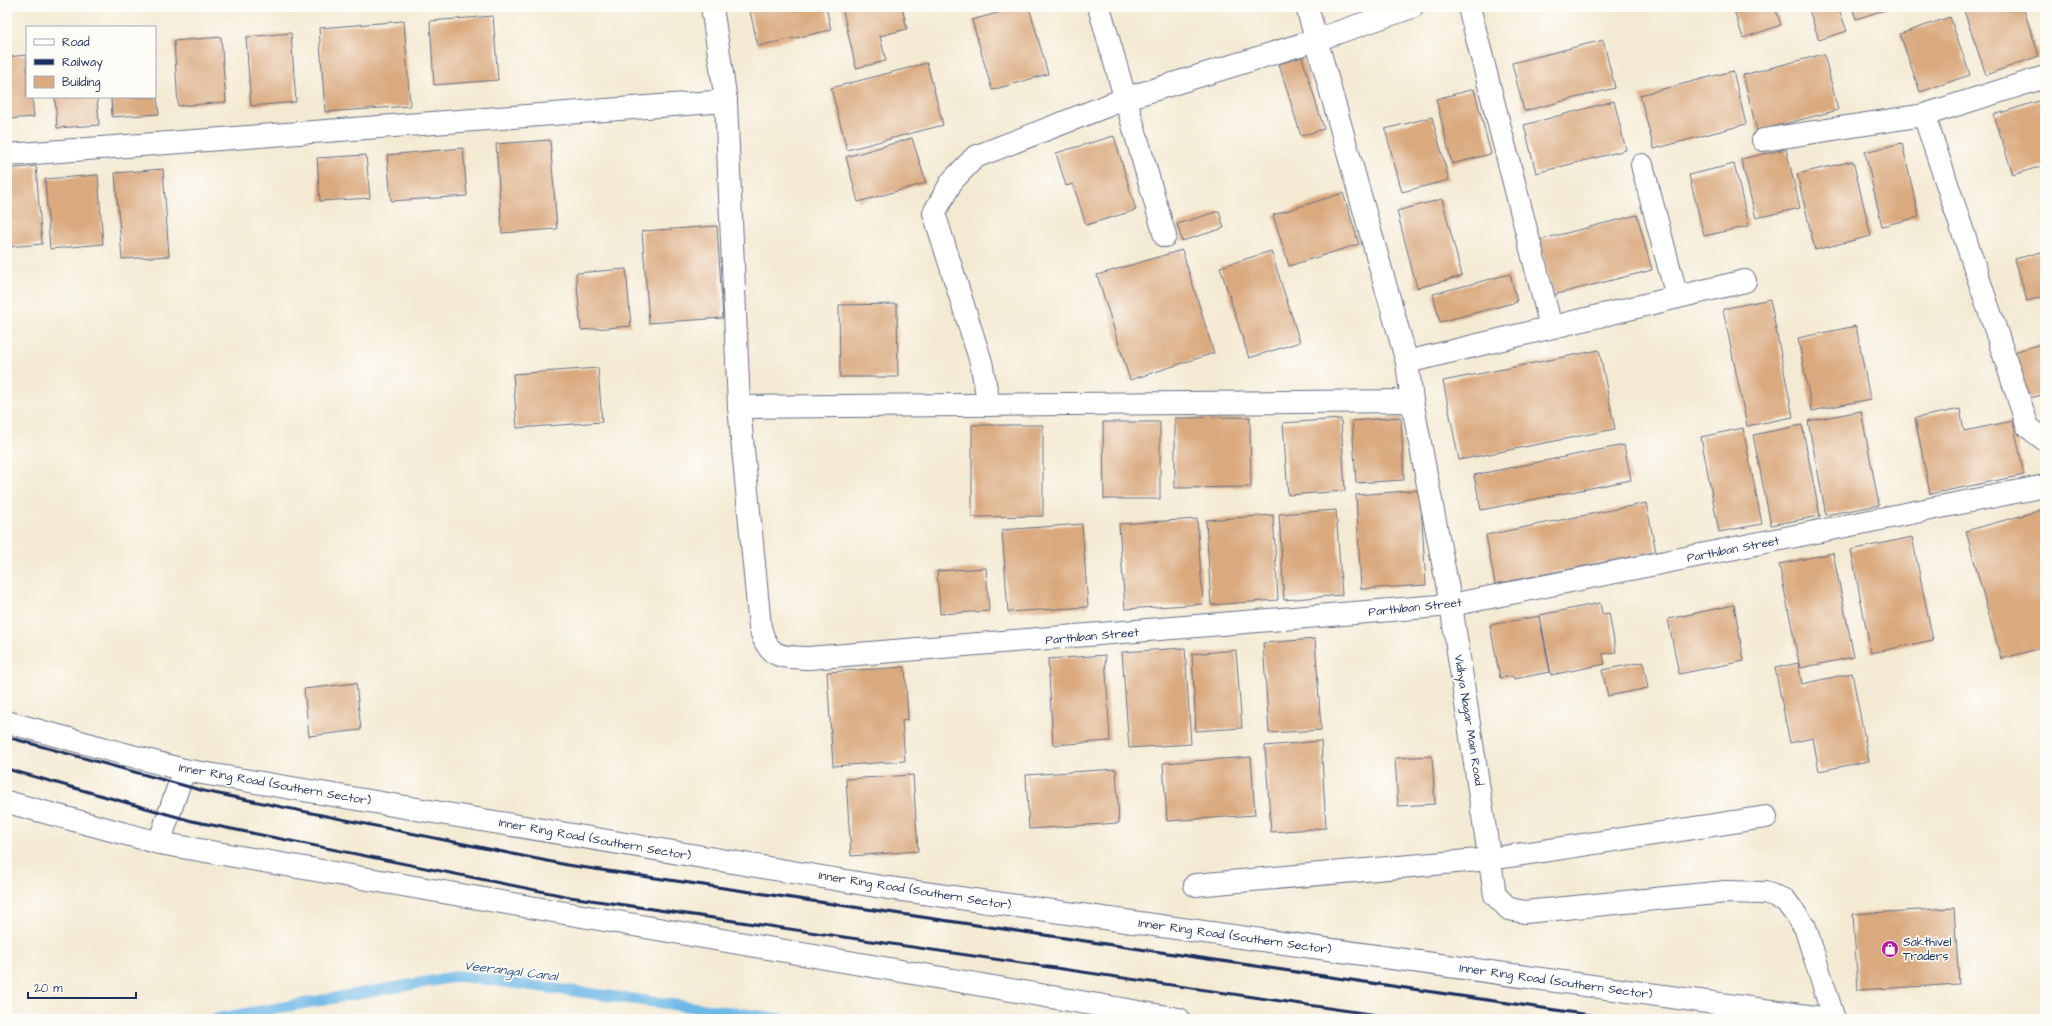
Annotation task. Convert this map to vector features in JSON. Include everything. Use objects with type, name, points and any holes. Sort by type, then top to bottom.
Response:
[{"type":"street","points":[[712,7],[726,101],[739,407],[1412,401]]},
{"type":"street","points":[[1099,7],[1127,98],[1165,236]]},
{"type":"street","name":"Vidhya Nagar Main Road","points":[[1307,7],[1407,362],[1412,401],[1452,605],[1488,835],[1495,895],[1509,909],[1525,912],[1725,892],[1765,893],[1785,900],[1805,927],[1834,1019]]},
{"type":"street","points":[[989,405],[981,362],[934,213],[952,181],[975,157],[1127,98],[1316,40],[1412,7]]},
{"type":"street","points":[[1469,7],[1552,327]]},
{"type":"street","points":[[1763,140],[1924,115],[2045,77]]},
{"type":"street","points":[[7,155],[726,101]]},
{"type":"street","points":[[1924,115],[2028,427],[2045,440]]},
{"type":"street","points":[[1642,165],[1677,297]]},
{"type":"street","points":[[1407,362],[1745,281]]},
{"type":"street","name":"Parthiban Street","points":[[739,407],[760,627],[764,644],[775,654],[789,657],[808,658],[1452,605],[2045,486]]},
{"type":"street","name":"Inner Ring Road (Southern Sector)","points":[[7,722],[184,770],[888,888],[1830,1019]]},
{"type":"street","points":[[159,843],[184,770]]},
{"type":"street","points":[[7,802],[159,843],[1179,1019]]},
{"type":"street","points":[[1195,885],[1490,859],[1766,817]]},
{"type":"building","points":[[749,7],[826,7],[831,30],[758,46]]},
{"type":"building","points":[[842,7],[902,7],[907,29],[880,36],[886,61],[856,68]]},
{"type":"building","points":[[1019,7],[1029,7],[1048,74],[992,90],[972,20]]},
{"type":"building","points":[[1733,7],[1775,7],[1781,25],[1743,38]]},
{"type":"building","points":[[1808,7],[1838,7],[1847,31],[1819,40]]},
{"type":"building","points":[[1852,7],[1893,7],[1856,19]]},
{"type":"building","points":[[2023,7],[2039,56],[1986,75],[1963,8]]},
{"type":"building","points":[[493,16],[498,80],[434,85],[430,21]]},
{"type":"building","points":[[1950,17],[1970,75],[1920,92],[1900,34]]},
{"type":"building","points":[[404,21],[410,106],[325,112],[319,28]]},
{"type":"building","points":[[291,33],[296,102],[251,106],[246,37]]},
{"type":"building","points":[[221,37],[226,102],[178,106],[174,41]]},
{"type":"building","points":[[1603,40],[1615,88],[1524,111],[1512,63]]},
{"type":"building","points":[[1824,54],[1838,110],[1757,131],[1743,75]]},
{"type":"building","points":[[26,55],[26,98],[32,98],[34,117],[7,119],[7,57]]},
{"type":"building","points":[[1302,57],[1324,129],[1301,136],[1279,64]]},
{"type":"building","points":[[927,63],[943,125],[847,150],[831,88]]},
{"type":"building","points":[[1733,71],[1746,124],[1654,149],[1640,95]]},
{"type":"building","points":[[156,88],[159,114],[112,117],[111,98],[156,98]]},
{"type":"building","points":[[1474,89],[1491,154],[1452,164],[1436,99]]},
{"type":"building","points":[[55,98],[97,98],[99,125],[57,128]]},
{"type":"building","points":[[2045,99],[2045,165],[2013,175],[1994,115]]},
{"type":"building","points":[[1614,101],[1626,150],[1536,173],[1524,125]]},
{"type":"building","points":[[1432,117],[1449,180],[1402,192],[1385,129]]},
{"type":"building","points":[[1114,136],[1136,210],[1086,225],[1073,184],[1066,186],[1056,153]]},
{"type":"building","points":[[912,138],[926,183],[858,202],[846,157]]},
{"type":"building","points":[[550,140],[557,229],[502,233],[496,144]]},
{"type":"building","points":[[1902,143],[1919,217],[1882,226],[1865,152]]},
{"type":"building","points":[[463,148],[467,196],[391,201],[387,155]]},
{"type":"building","points":[[1786,149],[1800,208],[1756,218],[1741,159]]},
{"type":"building","points":[[366,155],[370,198],[320,201],[317,158]]},
{"type":"building","points":[[1853,161],[1871,236],[1815,250],[1797,174]]},
{"type":"building","points":[[1734,164],[1749,226],[1704,236],[1689,175]]},
{"type":"building","points":[[36,166],[42,244],[7,247],[7,169]]},
{"type":"building","points":[[163,169],[169,256],[122,259],[115,173]]},
{"type":"building","points":[[98,175],[103,244],[50,249],[45,179]]},
{"type":"building","points":[[1343,193],[1359,244],[1289,266],[1273,215]]},
{"type":"building","points":[[1442,199],[1462,276],[1417,288],[1397,211]]},
{"type":"building","points":[[1219,211],[1224,228],[1182,241],[1177,224]]},
{"type":"building","points":[[1637,215],[1652,270],[1553,295],[1539,240]]},
{"type":"building","points":[[717,226],[723,318],[649,323],[642,231]]},
{"type":"building","points":[[1182,250],[1214,353],[1130,380],[1097,275]]},
{"type":"building","points":[[1271,251],[1300,342],[1249,358],[1220,267]]},
{"type":"building","points":[[2045,251],[2045,296],[2027,301],[2015,259]]},
{"type":"building","points":[[626,269],[631,326],[581,330],[576,273]]},
{"type":"building","points":[[1510,274],[1517,302],[1440,322],[1433,294]]},
{"type":"building","points":[[1770,299],[1793,417],[1747,426],[1723,309]]},
{"type":"building","points":[[897,304],[898,377],[840,377],[839,305]]},
{"type":"building","points":[[1856,326],[1870,399],[1812,411],[1798,338]]},
{"type":"building","points":[[2045,343],[2045,394],[2027,399],[2014,352]]},
{"type":"building","points":[[1599,350],[1615,429],[1459,460],[1443,381]]},
{"type":"building","points":[[598,368],[602,422],[517,428],[513,374]]},
{"type":"building","points":[[1960,409],[1964,431],[2013,421],[2024,475],[1930,494],[1915,418]]},
{"type":"building","points":[[1861,411],[1879,505],[1826,515],[1808,421]]},
{"type":"building","points":[[1250,417],[1251,487],[1175,488],[1175,418]]},
{"type":"building","points":[[1401,417],[1404,480],[1356,483],[1352,421]]},
{"type":"building","points":[[1341,419],[1345,491],[1288,495],[1283,423]]},
{"type":"building","points":[[1103,422],[1160,422],[1160,499],[1104,499]]},
{"type":"building","points":[[972,425],[1043,425],[1043,516],[972,517]]},
{"type":"building","points":[[1802,425],[1820,516],[1771,525],[1753,435]]},
{"type":"building","points":[[1743,428],[1762,524],[1719,532],[1701,437]]},
{"type":"building","points":[[1624,445],[1631,480],[1481,510],[1474,475]]},
{"type":"building","points":[[1420,490],[1426,585],[1361,589],[1356,495]]},
{"type":"building","points":[[1646,503],[1656,552],[1495,584],[1486,535]]},
{"type":"building","points":[[2045,509],[2045,647],[2001,659],[1966,531]]},
{"type":"building","points":[[1336,510],[1342,595],[1284,600],[1279,514]]},
{"type":"building","points":[[1273,515],[1278,600],[1211,605],[1206,520]]},
{"type":"building","points":[[1197,519],[1203,604],[1125,609],[1119,524]]},
{"type":"building","points":[[1082,524],[1088,607],[1008,612],[1002,530]]},
{"type":"building","points":[[1912,537],[1933,640],[1871,653],[1851,550]]},
{"type":"building","points":[[1833,553],[1854,657],[1800,668],[1779,564]]},
{"type":"building","points":[[986,568],[989,611],[940,614],[937,571]]},
{"type":"building","points":[[1600,603],[1602,614],[1609,613],[1616,652],[1603,654],[1605,664],[1551,675],[1540,615]]},
{"type":"building","points":[[1734,605],[1744,661],[1679,674],[1668,619]]},
{"type":"building","points":[[1539,616],[1550,672],[1514,679],[1513,676],[1500,678],[1490,625]]},
{"type":"building","points":[[1315,639],[1321,730],[1269,733],[1263,643]]},
{"type":"building","points":[[1185,648],[1191,744],[1129,748],[1122,652]]},
{"type":"building","points":[[1236,650],[1242,728],[1196,731],[1192,654]]},
{"type":"building","points":[[1105,655],[1110,741],[1053,745],[1048,659]]},
{"type":"building","points":[[1643,662],[1648,688],[1608,696],[1602,670]]},
{"type":"building","points":[[1798,663],[1802,684],[1852,673],[1869,761],[1819,771],[1813,738],[1790,743],[1775,668]]},
{"type":"building","points":[[905,667],[908,719],[902,720],[905,761],[833,766],[827,672]]},
{"type":"building","points":[[356,683],[361,730],[309,736],[304,689]]},
{"type":"building","points":[[1321,741],[1326,828],[1271,832],[1265,746]]},
{"type":"building","points":[[1432,756],[1435,804],[1398,806],[1395,758]]},
{"type":"building","points":[[1251,757],[1255,815],[1167,821],[1163,763]]},
{"type":"building","points":[[1116,769],[1119,823],[1029,829],[1026,775]]},
{"type":"building","points":[[913,775],[918,851],[851,856],[846,779]]},
{"type":"building","points":[[1954,908],[1959,984],[1858,990],[1853,914]]},
{"type":"waterway","name":"Veerangal Canal","points":[[215,1019],[460,976],[782,1019]]},
{"type":"railway","points":[[7,737],[204,791],[567,865],[1617,1019]]},
{"type":"railway","points":[[7,769],[192,821],[570,897],[1404,1019]]},
{"type":"place","name":"Sakthivel Traders","points":[[1890,949]]}]
